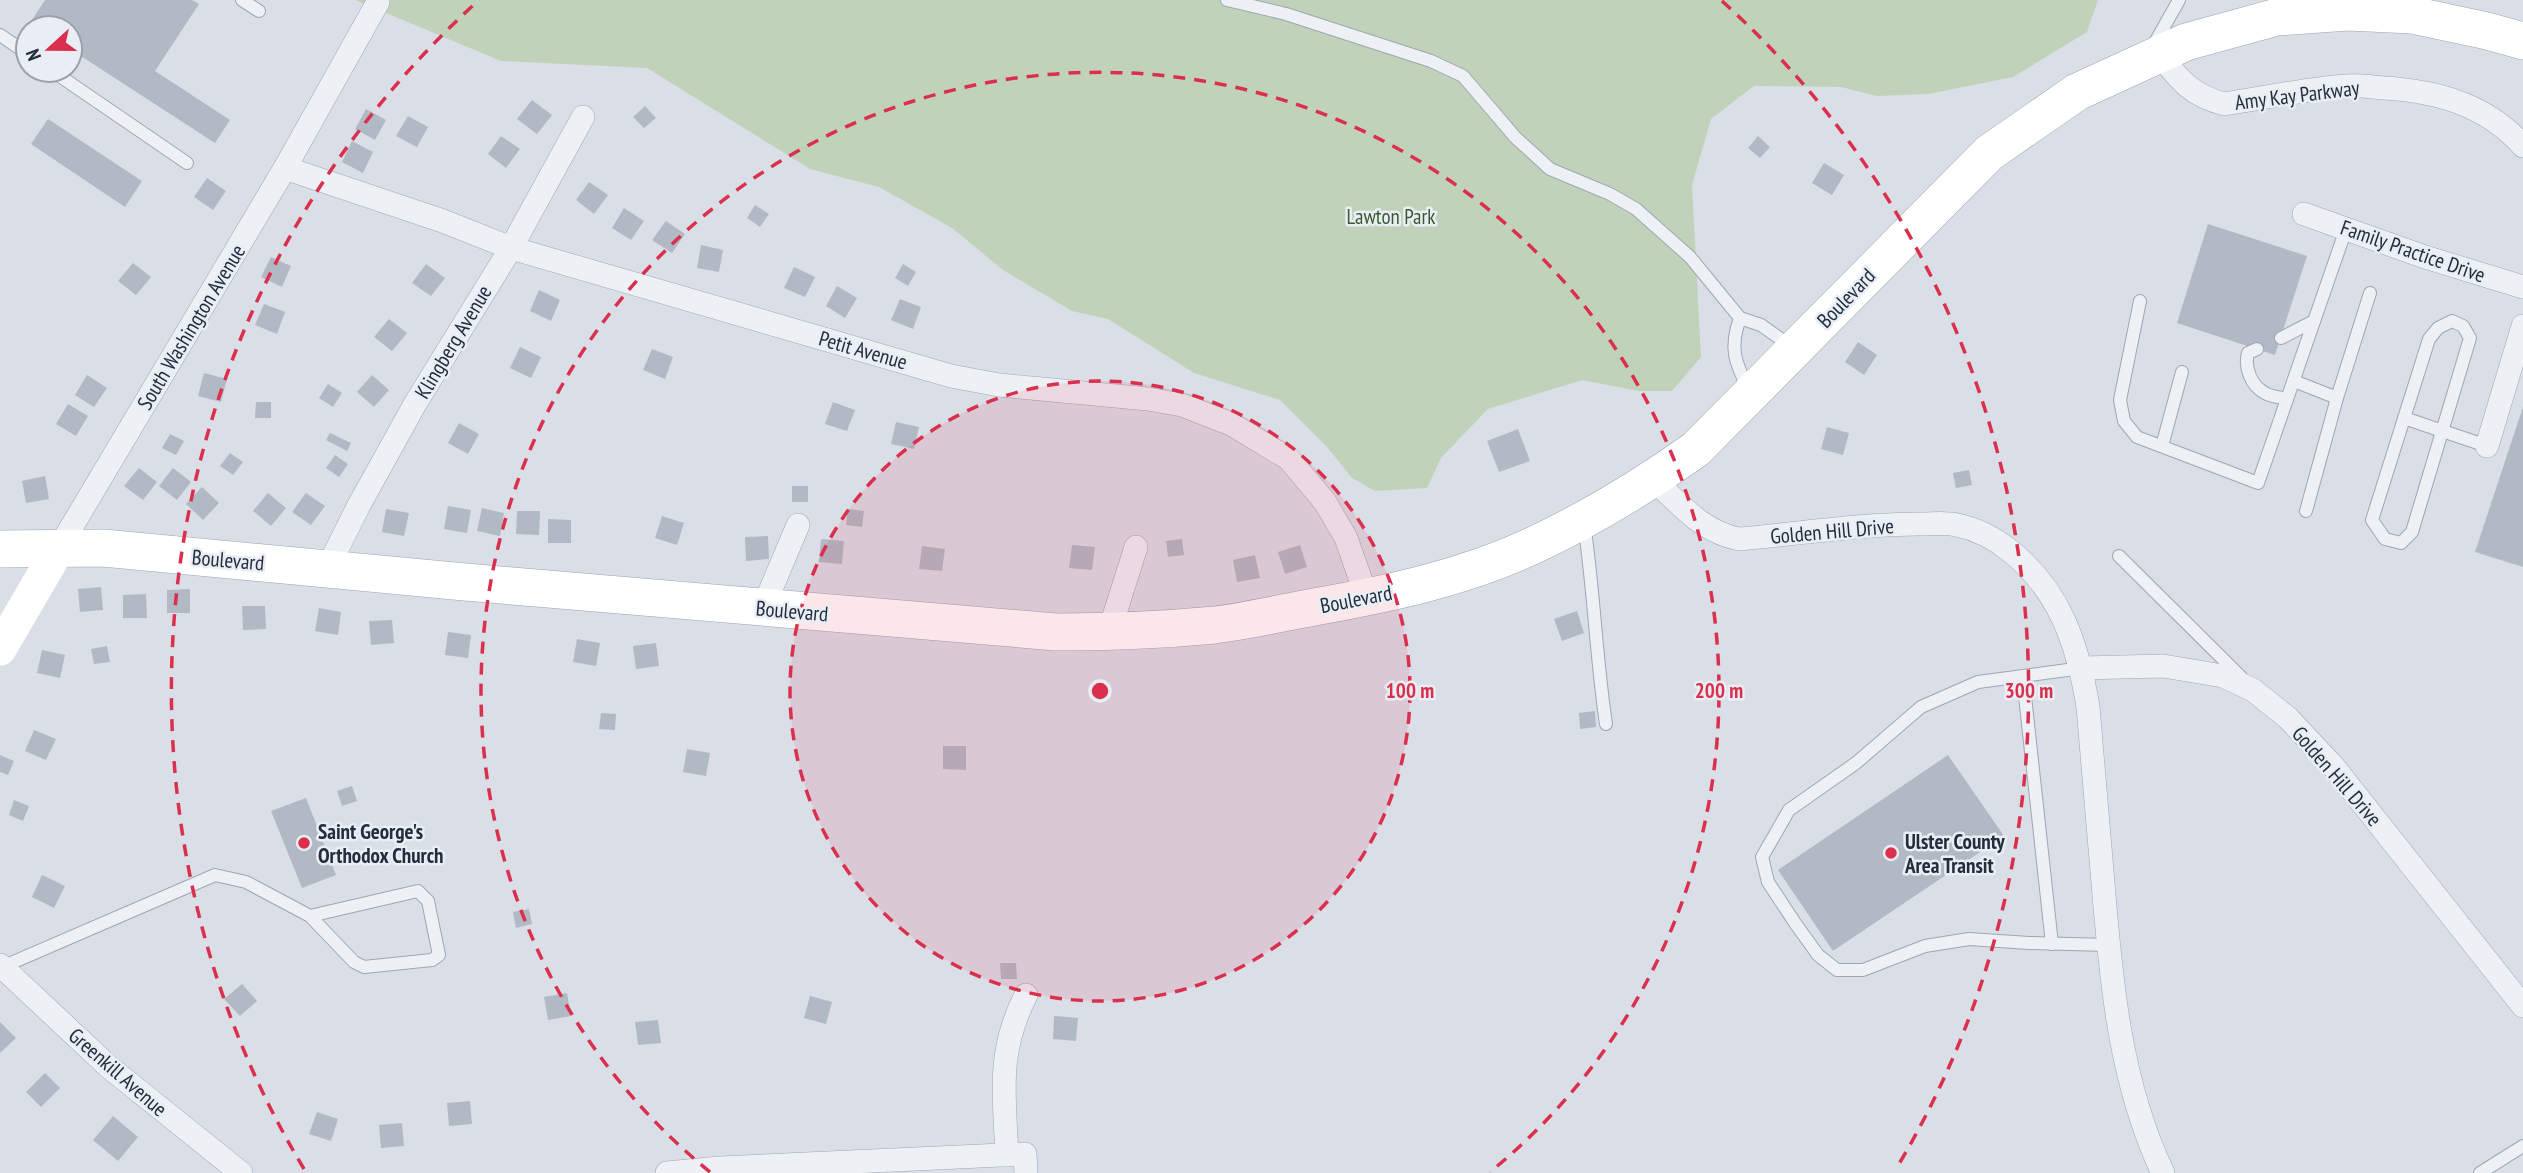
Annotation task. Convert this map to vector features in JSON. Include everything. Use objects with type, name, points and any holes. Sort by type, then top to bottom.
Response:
[{"type":"main road","name":"Boulevard","points":[[0,549],[103,548],[1056,632],[1109,632],[1217,624],[1367,598],[1444,578],[1530,547],[1584,520],[1653,479],[1696,449],[1989,153],[2077,92],[2186,42],[2277,17],[2328,7],[2412,15],[2523,41]]},
{"type":"main road","name":"South Washington Avenue","points":[[0,649],[59,548]]},
{"type":"street","name":"South Washington Avenue","points":[[59,548],[285,168],[378,2]]},
{"type":"street","name":"Amy Kay Parkway","points":[[2152,56],[2186,87],[2204,99],[2224,104],[2347,86],[2412,90],[2446,97],[2480,110],[2510,131],[2523,146]]},
{"type":"street","name":"Klingberg Avenue","points":[[327,569],[415,404],[511,248],[583,117]]},
{"type":"street","name":"Petit Avenue","points":[[285,168],[443,221],[511,248],[951,376],[999,385],[1148,399],[1182,405],[1231,424],[1289,459],[1325,502],[1346,538],[1367,598]]},
{"type":"street","name":"Family Practice Drive","points":[[2304,214],[2424,257],[2523,287]]},
{"type":"street","points":[[2487,446],[2519,351],[2523,326]]},
{"type":"street","name":"Golden Hill Drive","points":[[1653,479],[1700,523],[1724,536],[1739,538],[1894,524],[1956,524],[1993,538],[2019,558],[2051,593],[2067,622],[2082,668],[2118,1027],[2151,1147],[2164,1173]]},
{"type":"street","points":[[764,608],[797,525]]},
{"type":"street","points":[[1109,632],[1136,547]]},
{"type":"street","name":"Golden Hill Drive","points":[[2082,668],[2163,666],[2223,676],[2253,690],[2288,718],[2333,766],[2523,1006]]},
{"type":"street","name":"Greenkill Avenue","points":[[1,966],[109,1067],[241,1173]]},
{"type":"street","points":[[667,1173],[847,1163],[1019,1161],[1005,1055],[1013,1021],[1026,995]]},
{"type":"street","points":[[847,1163],[904,1173]]},
{"type":"lane","points":[[242,0],[259,11]]},
{"type":"lane","points":[[1227,0],[1286,14],[1431,61],[1463,76],[1515,136],[1550,169],[1610,194],[1636,209],[1690,257],[1740,318],[1761,325],[1795,349]]},
{"type":"lane","points":[[2152,56],[2179,0]]},
{"type":"lane","points":[[71,84],[187,163]]},
{"type":"lane","points":[[2140,301],[2120,400],[2123,421],[2137,437],[2258,483],[2346,229]]},
{"type":"lane","points":[[2306,511],[2370,293]]},
{"type":"lane","points":[[1740,318],[1733,337],[1736,365],[1751,394]]},
{"type":"lane","points":[[2281,338],[2314,321]]},
{"type":"lane","points":[[2452,321],[2463,326],[2470,338],[2442,430],[2412,532],[2401,543],[2385,539],[2372,520],[2429,340],[2438,328],[2452,321]]},
{"type":"lane","points":[[2257,349],[2248,353],[2245,362],[2254,384],[2269,395],[2287,399]]},
{"type":"lane","points":[[2162,446],[2182,372]]},
{"type":"lane","points":[[2294,381],[2337,398]]},
{"type":"lane","points":[[2404,418],[2487,446]]},
{"type":"lane","points":[[1584,520],[1606,724]]},
{"type":"lane","points":[[2119,556],[2253,690]]},
{"type":"lane","points":[[2082,668],[1978,682],[1921,707],[1856,763],[1789,810],[1762,858],[1768,882],[1795,923],[1818,955],[1837,970],[1863,970],[1925,946],[1969,939],[2108,945]]},
{"type":"lane","points":[[2023,678],[2052,944]]},
{"type":"lane","points":[[1,966],[215,876],[246,882],[310,916],[354,962],[364,967],[432,960],[439,955],[428,901],[418,891],[310,916]]},
{"type":"lane","points":[[2480,1173],[2523,1146]]},
{"type":"green space","name":"Lawton Park","points":[[355,0],[2098,0],[2087,32],[2013,77],[1928,94],[1877,96],[1841,87],[1754,86],[1711,119],[1692,185],[1701,357],[1672,391],[1639,391],[1582,380],[1488,409],[1441,458],[1427,488],[1375,491],[1352,478],[1327,447],[1280,400],[1194,373],[1108,319],[1072,311],[1003,270],[952,228],[879,187],[810,169],[647,68],[501,61]]},
{"type":"building","points":[[45,0],[192,0],[199,4],[155,71],[230,120],[215,143],[84,58],[84,14],[36,14]]},
{"type":"building","points":[[532,100],[552,115],[537,134],[517,119]]},
{"type":"building","points":[[645,106],[656,118],[644,128],[633,117]]},
{"type":"building","points":[[366,109],[386,120],[375,140],[355,129]]},
{"type":"building","points":[[408,116],[428,127],[417,147],[396,136]]},
{"type":"building","points":[[48,119],[142,181],[125,207],[31,144]]},
{"type":"building","points":[[501,136],[520,149],[506,168],[488,154]]},
{"type":"building","points":[[1758,136],[1770,147],[1760,158],[1748,148]]},
{"type":"building","points":[[352,141],[373,152],[363,173],[342,162]]},
{"type":"building","points":[[1824,163],[1844,175],[1832,195],[1812,183]]},
{"type":"building","points":[[207,178],[226,191],[213,210],[194,197]]},
{"type":"building","points":[[589,182],[608,195],[594,214],[576,200]]},
{"type":"building","points":[[755,205],[769,214],[760,227],[747,218]]},
{"type":"building","points":[[624,208],[644,221],[631,240],[612,228]]},
{"type":"building","points":[[666,221],[685,234],[672,253],[652,240]]},
{"type":"building","points":[[2208,224],[2307,256],[2275,355],[2177,323]]},
{"type":"building","points":[[701,245],[723,250],[719,272],[697,268]]},
{"type":"building","points":[[271,257],[291,266],[282,287],[261,277]]},
{"type":"building","points":[[133,263],[151,277],[136,295],[118,281]]},
{"type":"building","points":[[426,264],[445,278],[431,296],[412,283]]},
{"type":"building","points":[[903,264],[916,272],[908,286],[895,278]]},
{"type":"building","points":[[794,267],[815,277],[805,297],[784,288]]},
{"type":"building","points":[[837,286],[857,298],[845,318],[826,306]]},
{"type":"building","points":[[539,290],[560,300],[551,321],[530,311]]},
{"type":"building","points":[[900,299],[921,307],[913,329],[891,320]]},
{"type":"building","points":[[264,304],[285,312],[277,334],[255,325]]},
{"type":"building","points":[[389,319],[407,333],[392,351],[374,337]]},
{"type":"building","points":[[1858,342],[1877,355],[1864,375],[1845,362]]},
{"type":"building","points":[[520,347],[541,357],[531,378],[510,368]]},
{"type":"building","points":[[652,349],[673,357],[665,379],[643,370]]},
{"type":"building","points":[[204,373],[227,379],[221,402],[198,396]]},
{"type":"building","points":[[87,375],[107,388],[94,407],[75,395]]},
{"type":"building","points":[[372,375],[389,390],[374,407],[357,392]]},
{"type":"building","points":[[328,384],[342,393],[333,407],[319,398]]},
{"type":"building","points":[[256,402],[271,402],[271,418],[255,418]]},
{"type":"building","points":[[833,402],[855,410],[847,431],[825,424]]},
{"type":"building","points":[[68,404],[88,416],[76,436],[56,424]]},
{"type":"building","points":[[2523,407],[2523,567],[2475,552]]},
{"type":"building","points":[[896,422],[919,427],[914,449],[891,444]]},
{"type":"building","points":[[459,423],[479,434],[468,454],[448,443]]},
{"type":"building","points":[[1827,427],[1849,433],[1843,455],[1821,449]]},
{"type":"building","points":[[1518,429],[1530,461],[1499,472],[1487,441]]},
{"type":"building","points":[[330,433],[351,443],[347,451],[326,440]]},
{"type":"building","points":[[170,434],[184,441],[176,455],[162,448]]},
{"type":"building","points":[[230,453],[243,462],[233,475],[220,466]]},
{"type":"building","points":[[335,455],[348,464],[339,477],[326,468]]},
{"type":"building","points":[[139,468],[157,482],[143,500],[124,486]]},
{"type":"building","points":[[173,468],[191,482],[177,500],[159,486]]},
{"type":"building","points":[[1969,470],[1972,485],[1956,488],[1953,473]]},
{"type":"building","points":[[45,476],[49,499],[26,503],[22,481]]},
{"type":"building","points":[[792,486],[808,486],[808,502],[792,502]]},
{"type":"building","points":[[202,487],[219,503],[203,520],[186,504]]},
{"type":"building","points":[[268,493],[286,508],[271,526],[253,511]]},
{"type":"building","points":[[306,493],[325,506],[311,525],[292,512]]},
{"type":"building","points":[[448,506],[471,510],[467,533],[444,529]]},
{"type":"building","points":[[482,508],[504,513],[500,536],[477,531]]},
{"type":"building","points":[[386,509],[409,513],[404,536],[382,532]]},
{"type":"building","points":[[848,509],[864,511],[862,527],[846,525]]},
{"type":"building","points":[[517,511],[540,511],[539,535],[516,534]]},
{"type":"building","points":[[662,516],[684,523],[677,545],[655,538]]},
{"type":"building","points":[[548,519],[571,520],[571,543],[548,543]]},
{"type":"building","points":[[768,536],[769,559],[746,561],[745,537]]},
{"type":"building","points":[[821,539],[844,541],[842,564],[819,562]]},
{"type":"building","points":[[1182,539],[1184,555],[1168,557],[1166,541]]},
{"type":"building","points":[[1072,545],[1095,547],[1092,570],[1069,568]]},
{"type":"building","points":[[1300,545],[1307,567],[1285,574],[1278,552]]},
{"type":"building","points":[[922,546],[945,549],[942,571],[919,569]]},
{"type":"building","points":[[1255,555],[1260,578],[1237,582],[1233,560]]},
{"type":"building","points":[[101,587],[103,610],[80,612],[78,589]]},
{"type":"building","points":[[190,589],[190,613],[167,613],[167,590]]},
{"type":"building","points":[[146,594],[147,618],[123,618],[123,595]]},
{"type":"building","points":[[242,606],[265,606],[266,629],[243,630]]},
{"type":"building","points":[[319,608],[341,612],[338,635],[315,631]]},
{"type":"building","points":[[1577,611],[1584,633],[1562,641],[1554,619]]},
{"type":"building","points":[[392,620],[394,643],[371,645],[369,621]]},
{"type":"building","points":[[448,632],[471,635],[468,658],[445,655]]},
{"type":"building","points":[[577,639],[600,643],[596,666],[573,662]]},
{"type":"building","points":[[656,643],[659,666],[636,669],[633,646]]},
{"type":"building","points":[[107,646],[110,662],[94,664],[91,649]]},
{"type":"building","points":[[42,650],[65,655],[60,678],[37,673]]},
{"type":"building","points":[[1595,711],[1596,727],[1580,729],[1579,713]]},
{"type":"building","points":[[601,713],[616,714],[615,730],[599,729]]},
{"type":"building","points":[[34,730],[56,739],[46,760],[25,751]]},
{"type":"building","points":[[943,746],[966,746],[966,770],[943,769]]},
{"type":"building","points":[[687,749],[710,753],[706,776],[683,772]]},
{"type":"building","points":[[0,755],[14,761],[8,775],[0,772]]},
{"type":"building","name":"Ulster County Area Transit","points":[[1948,755],[2004,836],[1833,951],[1778,870]]},
{"type":"building","points":[[352,786],[357,801],[342,806],[337,791]]},
{"type":"building","name":"Saint George's Orthodox Church","points":[[306,798],[336,875],[302,888],[271,811]]},
{"type":"building","points":[[14,800],[29,806],[23,821],[9,815]]},
{"type":"building","points":[[42,875],[65,886],[54,908],[32,897]]},
{"type":"building","points":[[529,909],[532,924],[516,928],[513,912]]},
{"type":"building","points":[[1000,963],[1016,963],[1017,979],[1001,979]]},
{"type":"building","points":[[242,984],[257,1001],[240,1016],[224,999]]},
{"type":"building","points":[[567,993],[571,1016],[548,1020],[544,997]]},
{"type":"building","points":[[810,996],[832,1002],[826,1024],[804,1018]]},
{"type":"building","points":[[1054,1016],[1078,1018],[1076,1041],[1053,1039]]},
{"type":"building","points":[[658,1020],[661,1043],[638,1045],[635,1022]]},
{"type":"building","points":[[0,1022],[16,1038],[0,1053]]},
{"type":"building","points":[[45,1073],[60,1088],[41,1107],[26,1092]]},
{"type":"building","points":[[470,1101],[472,1124],[449,1126],[447,1103]]},
{"type":"building","points":[[317,1112],[338,1119],[331,1141],[309,1134]]},
{"type":"building","points":[[113,1116],[138,1137],[118,1161],[93,1140]]},
{"type":"building","points":[[402,1123],[404,1146],[381,1148],[379,1125]]},
{"type":"place","name":"Saint George's Orthodox Church","points":[[304,843]]},
{"type":"place","name":"Ulster County Area Transit","points":[[1891,853]]}]
